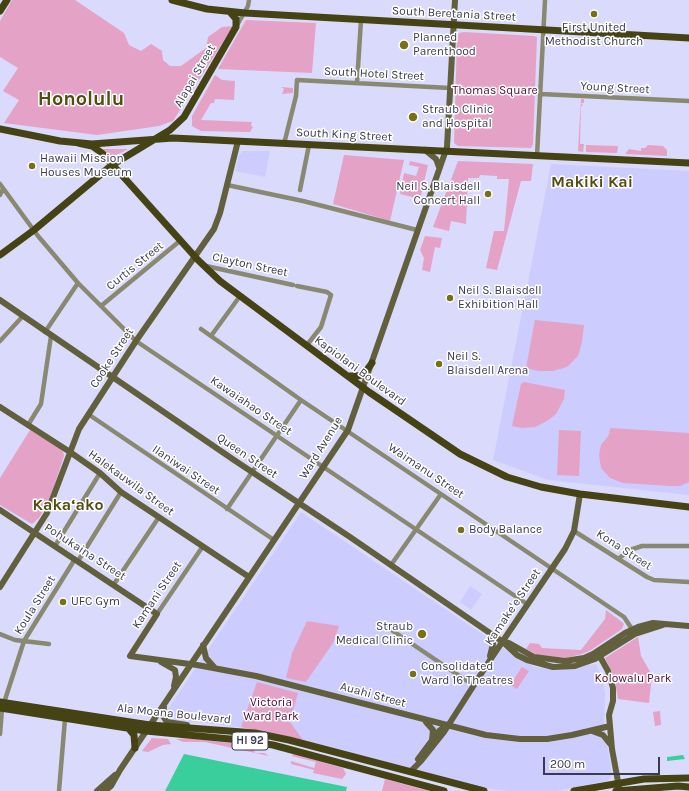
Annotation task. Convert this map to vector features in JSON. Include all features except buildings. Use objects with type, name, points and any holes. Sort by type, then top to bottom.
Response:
[{"type":"main road","points":[[0,11],[6,0]]},
{"type":"main road","name":"South Beretania Street","points":[[173,0],[197,7],[230,12],[689,38]]},
{"type":"main road","points":[[230,12],[236,19],[236,27]]},
{"type":"main road","name":"Alapai Street","points":[[0,255],[34,230],[112,165],[170,130],[190,109],[236,27]]},
{"type":"main road","name":"South King Street","points":[[0,129],[78,143],[92,144],[173,138],[689,163]]},
{"type":"main road","name":"Kapiolani Boulevard","points":[[78,143],[96,148],[182,240],[194,256],[220,281],[363,387],[440,441],[485,468],[522,482],[580,494],[689,507]]},
{"type":"main road","points":[[348,376],[362,375],[372,363]]},
{"type":"main road","name":"Ala Moana Boulevard","points":[[2,705],[65,719],[129,729],[240,740],[273,745],[444,791]]},
{"type":"main road","name":"Ala Moana Boulevard","points":[[2,705],[150,725],[255,733],[289,740],[429,778],[484,791]]},
{"type":"main road","points":[[129,729],[134,735],[135,748]]},
{"type":"main road","points":[[574,791],[618,782],[671,777],[689,778]]},
{"type":"main road","points":[[618,791],[689,787]]},
{"type":"street","points":[[236,27],[245,13],[249,0]]},
{"type":"street","name":"Ward Avenue","points":[[105,791],[111,786],[120,770],[203,645],[348,430],[447,144],[455,0]]},
{"type":"street","points":[[537,156],[545,0]]},
{"type":"street","points":[[357,83],[361,20]]},
{"type":"street","name":"South Hotel Street","points":[[284,144],[296,96],[297,80],[450,88]]},
{"type":"street","name":"Young Street","points":[[540,94],[689,101]]},
{"type":"street","name":"Cooke Street","points":[[0,587],[55,497],[70,452],[79,430],[88,414],[194,256],[214,229],[238,141]]},
{"type":"street","points":[[300,190],[309,145]]},
{"type":"street","points":[[425,150],[436,159],[439,168]]},
{"type":"street","name":"Kawaiahao Street","points":[[0,184],[34,230],[78,283],[136,342],[324,466],[527,604]]},
{"type":"street","points":[[227,184],[303,201],[417,230]]},
{"type":"street","points":[[0,195],[3,189]]},
{"type":"street","name":"Curtis Street","points":[[101,306],[182,240]]},
{"type":"street","name":"Clayton Street","points":[[204,266],[327,292],[331,295],[321,326],[307,345]]},
{"type":"street","points":[[45,332],[78,283]]},
{"type":"street","points":[[211,336],[240,296]]},
{"type":"street","name":"Queen Street","points":[[0,300],[45,332],[392,566],[502,642],[506,647],[527,660],[553,668],[575,666],[598,654],[634,631],[663,626],[689,626]]},
{"type":"street","points":[[0,341],[22,316]]},
{"type":"street","name":"Waimanu Street","points":[[201,329],[302,400],[624,617],[634,631]]},
{"type":"street","points":[[28,425],[41,404],[51,336]]},
{"type":"street","points":[[227,509],[302,400]]},
{"type":"street","name":"Halekauwila Street","points":[[0,407],[70,452],[100,473],[121,492],[249,577]]},
{"type":"street","name":"Ilaniwai Street","points":[[88,414],[274,540]]},
{"type":"street","points":[[55,546],[100,473]]},
{"type":"street","name":"Koula Street","points":[[0,734],[2,705],[24,641],[121,492]]},
{"type":"street","points":[[392,566],[441,494]]},
{"type":"street","name":"Kamakeʻe Street","points":[[410,772],[422,761],[447,726],[527,604],[566,549],[574,531],[580,494]]},
{"type":"street","name":"Pohukaina Street","points":[[0,510],[158,614]]},
{"type":"street","points":[[114,584],[159,517]]},
{"type":"street","name":"Kona Street","points":[[574,531],[647,577],[654,580],[689,582]]},
{"type":"street","name":"Kamani Street","points":[[130,656],[203,546]]},
{"type":"street","points":[[618,559],[630,550],[642,546],[689,546]]},
{"type":"street","points":[[387,627],[473,685]]},
{"type":"street","points":[[489,633],[493,644],[490,660]]},
{"type":"street","points":[[0,634],[24,641],[49,644]]},
{"type":"street","points":[[203,645],[208,662],[215,668]]},
{"type":"street","points":[[598,654],[610,676],[613,688],[613,701],[609,711],[612,749],[618,782],[618,791]]},
{"type":"street","name":"Auahi Street","points":[[130,656],[191,664],[269,679],[423,720],[486,735],[529,739],[557,738],[610,726]]},
{"type":"street","points":[[154,659],[170,666],[176,672],[175,682],[163,713],[166,722],[216,730]]},
{"type":"street","points":[[59,791],[65,719]]},
{"type":"street","points":[[423,720],[433,730],[432,740]]},
{"type":"street","name":"Kamakeʻe Street","points":[[410,772],[439,731],[447,726]]},
{"type":"street","points":[[590,731],[603,735],[609,741],[612,749]]},
{"type":"street","points":[[422,761],[421,770],[429,778]]},
{"type":"street","name":"Ward Avenue","points":[[97,791],[120,770]]},
{"type":"street","points":[[405,781],[410,772]]},
{"type":"shaded area","points":[[243,151],[270,151],[265,177],[235,171],[239,155]]},
{"type":"shaded area","points":[[551,164],[689,171],[689,495],[548,480],[493,460]]},
{"type":"shaded area","points":[[301,512],[521,660],[535,667],[553,669],[570,669],[596,664],[603,680],[605,694],[604,723],[612,775],[607,781],[556,791],[507,791],[477,787],[272,732],[216,724],[169,720],[166,716],[166,712]]},
{"type":"shaded area","points":[[470,586],[482,594],[471,610],[460,602]]},
{"type":"shaded area","points":[[184,754],[347,787],[346,791],[165,791]]},
{"type":"shaded area","points":[[683,755],[685,759],[667,761],[667,757]]},
{"type":"green space","points":[[12,0],[75,0],[124,33],[129,45],[141,51],[151,44],[162,51],[163,60],[170,66],[181,66],[206,48],[208,37],[222,27],[233,26],[173,121],[159,126],[97,135],[4,123],[19,100],[3,91],[18,68],[0,57],[0,21]]},
{"type":"green space","points":[[246,20],[316,23],[312,73],[218,69]]},
{"type":"green space","name":"Thomas Square","points":[[464,32],[537,37],[533,144],[531,148],[458,146],[454,143],[457,38],[459,33]]},
{"type":"green space","points":[[215,75],[222,80],[235,81],[234,100],[215,99],[214,103],[211,103],[201,120],[252,122],[251,126],[253,127],[250,132],[201,131],[192,126],[192,116]]},
{"type":"green space","points":[[281,87],[293,88],[293,93],[282,94],[284,89]]},
{"type":"green space","points":[[581,99],[584,99],[584,103],[581,103],[583,106],[581,106],[580,144],[584,144],[583,152],[578,151]]},
{"type":"green space","points":[[586,145],[618,146],[617,153],[586,152]]},
{"type":"green space","points":[[648,145],[663,146],[667,150],[667,156],[625,154],[629,149],[641,151],[641,148],[645,148]]},
{"type":"green space","points":[[103,149],[128,149],[111,158]]},
{"type":"green space","points":[[344,155],[404,160],[390,221],[333,204]]},
{"type":"green space","points":[[410,161],[428,165],[420,199],[400,194],[404,173],[416,176],[419,167],[409,165]]},
{"type":"green space","points":[[458,161],[533,164],[531,181],[521,181],[497,270],[486,268],[494,231],[504,231],[509,179],[497,179],[497,176],[480,175],[479,178],[468,178],[466,224],[451,221],[449,231],[433,227]]},
{"type":"green space","points":[[425,236],[442,238],[440,248],[435,247],[430,272],[422,270],[424,258],[420,250]]},
{"type":"green space","points":[[535,320],[584,325],[582,342],[578,356],[567,367],[553,371],[539,371],[526,368]]},
{"type":"green space","points":[[524,382],[565,390],[564,399],[556,414],[547,421],[535,427],[522,428],[512,426],[521,384]]},
{"type":"green space","points":[[610,428],[689,433],[689,482],[680,486],[670,486],[623,483],[610,478],[601,468],[599,455],[601,445],[609,435]]},
{"type":"green space","points":[[30,430],[58,447],[63,451],[64,456],[49,501],[39,518],[32,524],[0,505],[0,478]]},
{"type":"green space","points":[[559,430],[581,431],[579,476],[557,475]]},
{"type":"green space","points":[[606,610],[624,624],[622,629],[591,650],[566,658],[537,655],[526,649],[530,643],[539,644],[542,648],[581,650],[605,619]]},
{"type":"green space","name":"Victoria Ward Park","points":[[307,621],[339,626],[333,643],[306,682],[286,678],[292,653]]},
{"type":"green space","name":"Kolowalu Park","points":[[638,637],[641,656],[652,675],[649,703],[618,699],[614,676],[605,658]]},
{"type":"green space","points":[[522,667],[529,671],[517,689],[510,685]]},
{"type":"green space","name":"Victoria Ward Park","points":[[257,682],[298,693],[290,722],[303,740],[241,727]]},
{"type":"green space","points":[[660,711],[661,725],[655,726],[653,712]]},
{"type":"green space","points":[[152,738],[168,739],[171,744],[163,745],[148,752],[142,751]]},
{"type":"green space","points":[[187,738],[255,746],[255,753],[205,742],[183,742],[176,739]]},
{"type":"green space","points":[[255,753],[264,753],[269,756]]},
{"type":"green space","points":[[293,754],[343,768],[346,774],[342,779],[313,773],[314,770],[291,764],[291,761],[314,768],[316,762],[292,756]]},
{"type":"green space","points":[[385,779],[410,786],[429,791],[382,791]]},
{"type":"place","name":"First United Methodist Church","points":[[594,14]]},
{"type":"place","name":"Planned Parenthood","points":[[404,45]]},
{"type":"place","name":"Straub Clinic and Hospital","points":[[413,117]]},
{"type":"place","name":"Hawaii Mission Houses Museum","points":[[32,166]]},
{"type":"place","name":"Neil S. Blaisdell Concert Hall","points":[[488,194]]},
{"type":"place","name":"Neil S. Blaisdell Exhibition Hall","points":[[450,298]]},
{"type":"place","name":"Neil S. Blaisdell Arena","points":[[439,364]]},
{"type":"place","name":"Body Balance","points":[[461,530]]},
{"type":"place","name":"UFC Gym","points":[[63,602]]},
{"type":"place","name":"Straub Medical Clinic","points":[[422,634]]},
{"type":"place","name":"Consolidated Ward 16 Theatres","points":[[413,674]]},
{"type":"district","name":"Honolulu","points":[[81,99]]},
{"type":"district","name":"Makiki Kai","points":[[592,182]]},
{"type":"district","name":"Kaka‘ako","points":[[68,505]]}]
